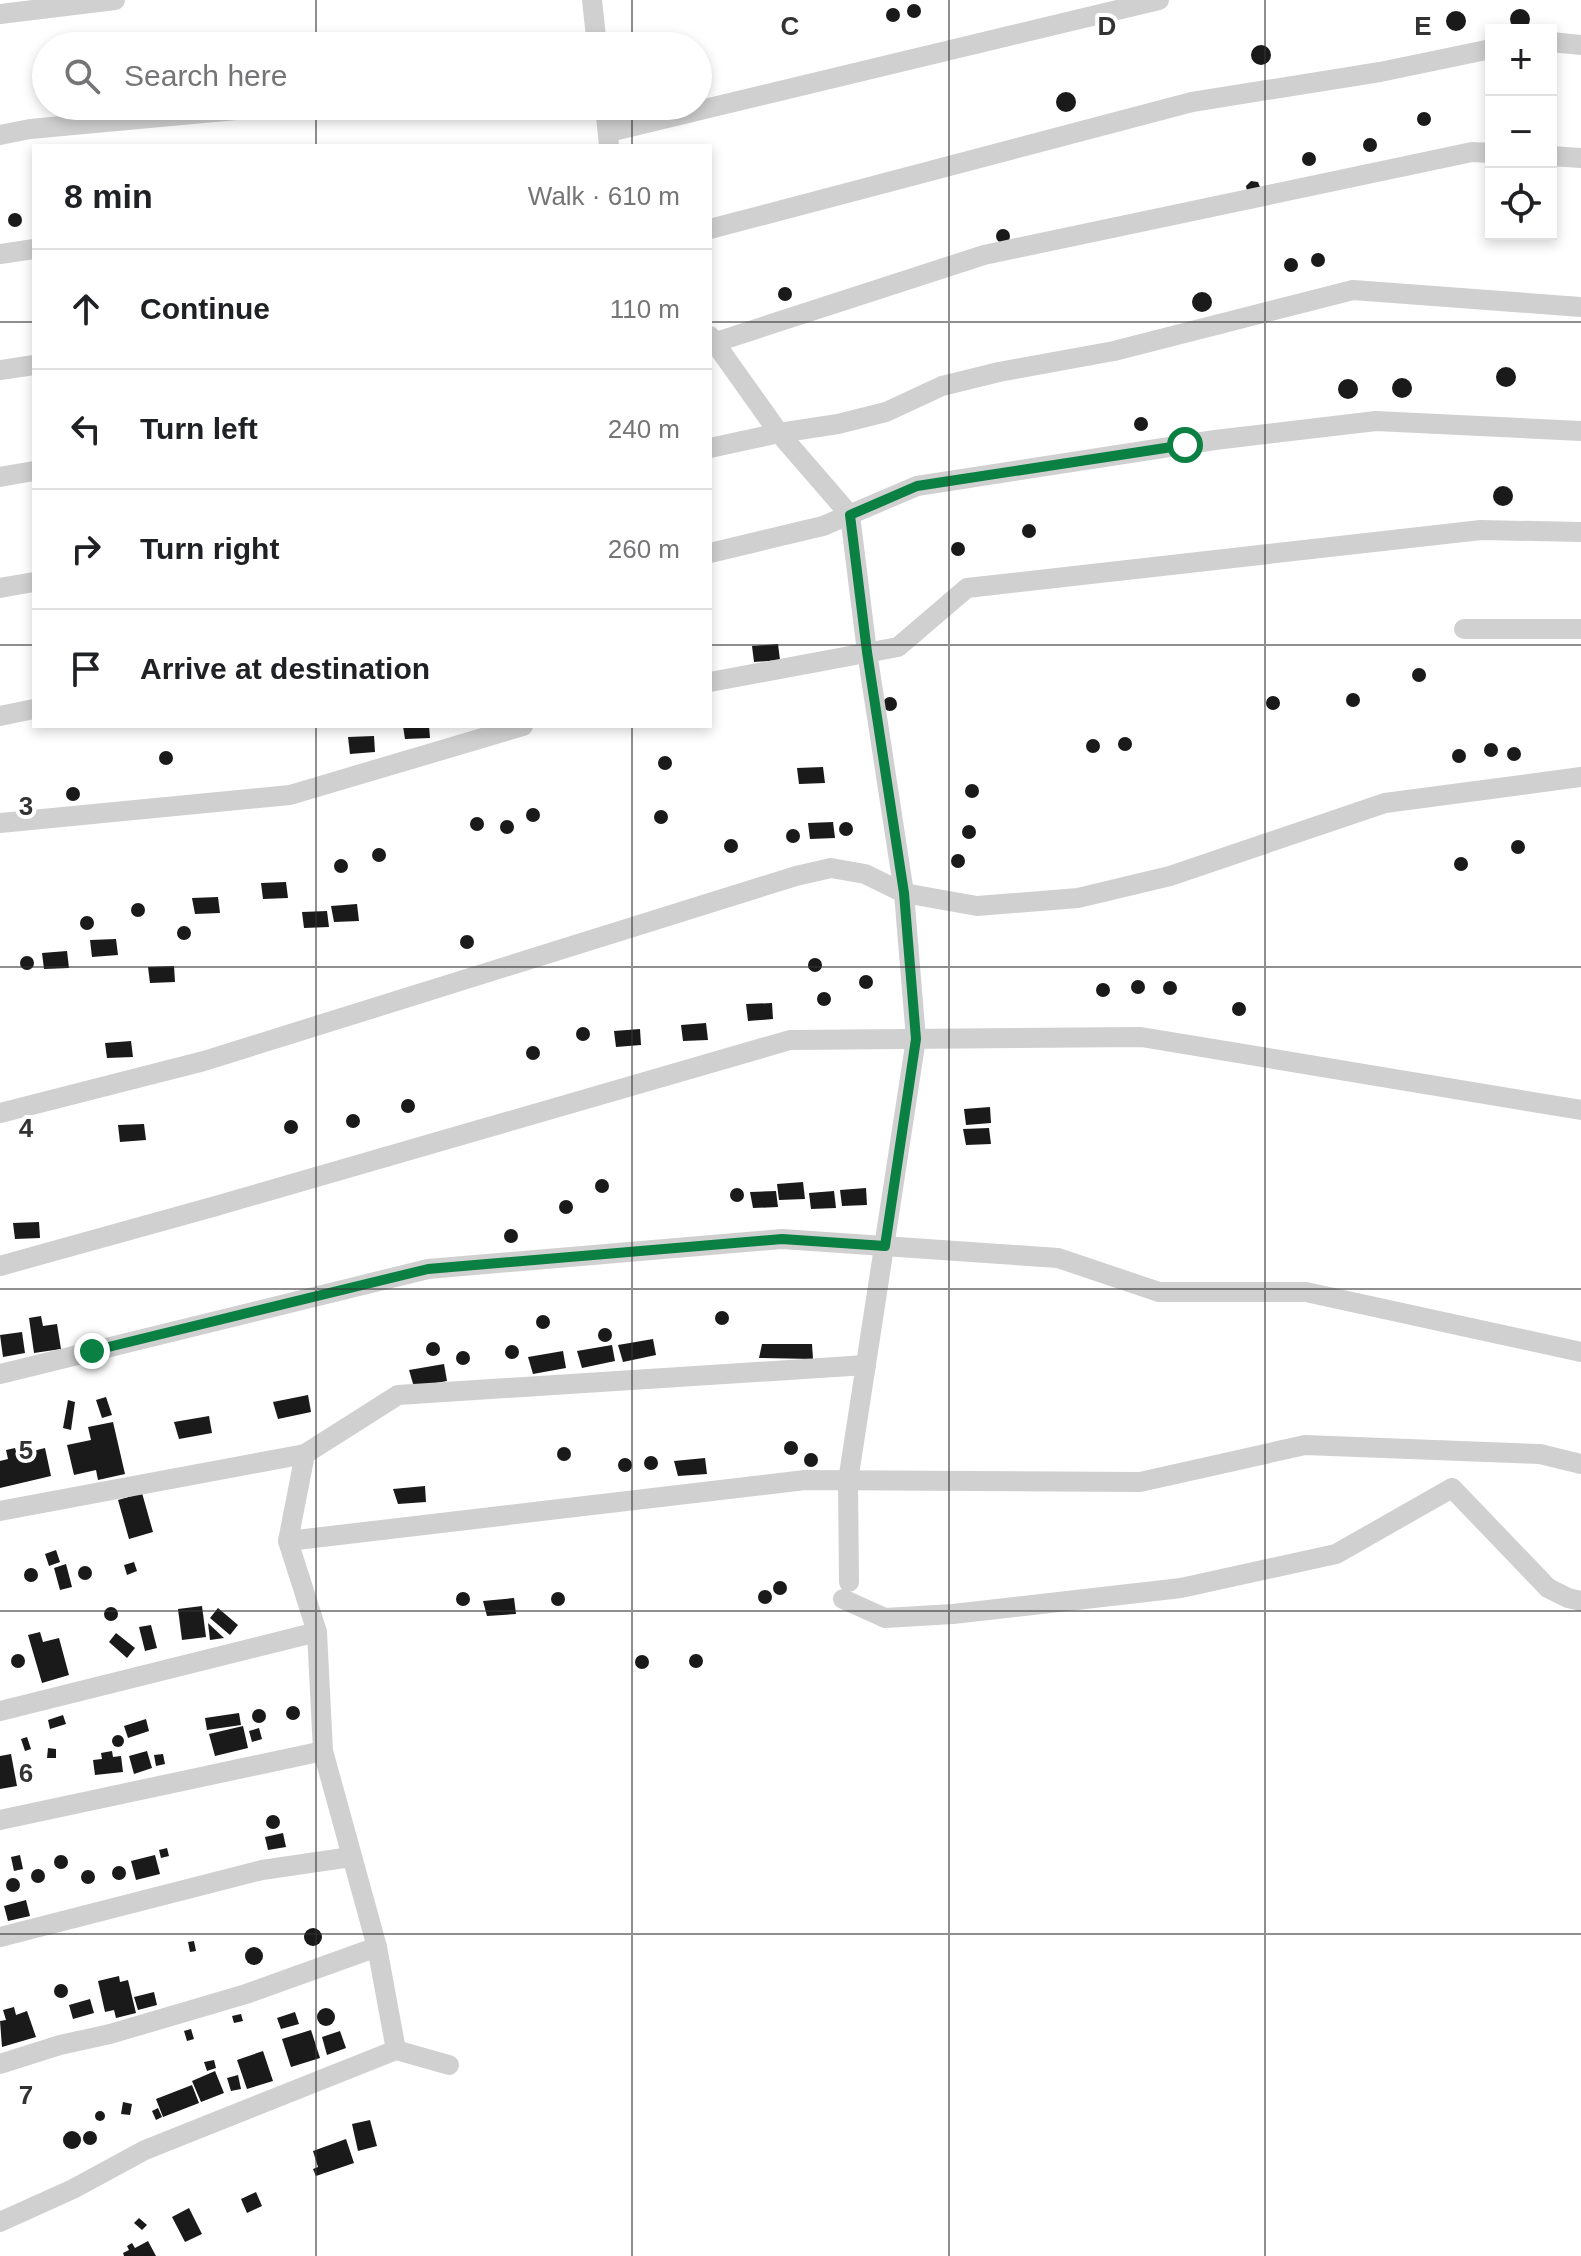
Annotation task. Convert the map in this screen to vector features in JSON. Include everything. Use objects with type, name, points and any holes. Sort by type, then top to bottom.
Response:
[{"type":"street","points":[[0,14],[115,0]]},
{"type":"street","points":[[592,0],[595,32]]},
{"type":"street","points":[[712,113],[1159,0]]},
{"type":"street","points":[[1557,43],[1581,45]]},
{"type":"street","points":[[712,228],[1192,102],[1380,72],[1485,50]]},
{"type":"street","points":[[0,135],[30,129],[128,120]]},
{"type":"street","points":[[609,139],[684,120]]},
{"type":"street","points":[[1485,153],[1472,152],[1336,179],[984,255],[712,341],[779,433],[850,515],[867,652],[904,893],[916,1039],[848,1481],[846,1591],[885,1618],[953,1614],[1181,1588],[1336,1554],[1452,1488],[1548,1588],[1581,1601]]},
{"type":"street","points":[[1557,156],[1581,158]]},
{"type":"street","points":[[0,254],[32,249]]},
{"type":"street","points":[[712,448],[838,424],[886,412],[956,382],[1114,351],[1353,290],[1581,307]]},
{"type":"street","points":[[0,370],[32,365]]},
{"type":"street","points":[[712,553],[823,526],[917,486],[1215,440],[1376,421],[1581,431]]},
{"type":"street","points":[[0,477],[32,471]]},
{"type":"street","points":[[712,682],[898,647],[967,588],[1481,530],[1581,532]]},
{"type":"street","points":[[0,588],[32,582]]},
{"type":"street","points":[[1464,629],[1581,629]]},
{"type":"street","points":[[0,716],[32,709]]},
{"type":"street","points":[[0,823],[290,795],[516,728]]},
{"type":"street","points":[[0,1113],[204,1061],[796,876],[831,868],[865,874],[904,893],[977,906],[1078,898],[1170,876],[1385,803],[1581,777]]},
{"type":"street","points":[[0,1266],[790,1040],[1141,1037],[1581,1110]]},
{"type":"street","points":[[0,1374],[428,1269],[782,1239],[1058,1258],[1159,1292],[1306,1292],[1581,1352]]},
{"type":"street","points":[[0,1511],[305,1454],[398,1395],[866,1365]]},
{"type":"street","points":[[288,1541],[805,1480],[1140,1482],[1305,1445],[1540,1454],[1581,1464]]},
{"type":"street","points":[[305,1454],[288,1541],[317,1632],[323,1751],[377,1947],[396,2050]]},
{"type":"street","points":[[0,1711],[317,1632]]},
{"type":"street","points":[[0,1820],[323,1751]]},
{"type":"street","points":[[0,1937],[262,1870],[351,1857]]},
{"type":"street","points":[[0,2064],[246,1994],[377,1947]]},
{"type":"street","points":[[0,2222],[73,2189],[145,2150],[396,2050],[449,2065]]},
{"type":"building","points":[[914,4],[921,11],[914,18],[907,11]]},
{"type":"building","points":[[893,8],[900,15],[893,22],[886,15]]},
{"type":"building","points":[[1516,10],[1524,10],[1529,15],[1528,24],[1511,23],[1511,15]]},
{"type":"building","points":[[1456,11],[1463,14],[1466,21],[1463,28],[1456,31],[1449,28],[1446,21],[1449,14]]},
{"type":"building","points":[[1261,45],[1268,48],[1271,55],[1268,62],[1261,65],[1254,62],[1251,55],[1254,48]]},
{"type":"building","points":[[1066,92],[1073,95],[1076,102],[1073,109],[1066,112],[1059,109],[1056,102],[1059,95]]},
{"type":"building","points":[[1424,112],[1431,119],[1424,126],[1417,119]]},
{"type":"building","points":[[1370,138],[1377,145],[1370,152],[1363,145]]},
{"type":"building","points":[[1309,152],[1316,159],[1309,166],[1302,159]]},
{"type":"building","points":[[1251,181],[1258,182],[1260,187],[1247,191],[1246,186]]},
{"type":"building","points":[[15,213],[22,220],[15,227],[8,220]]},
{"type":"building","points":[[1003,229],[1010,236],[1003,243],[996,236]]},
{"type":"building","points":[[1318,253],[1325,260],[1318,267],[1311,260]]},
{"type":"building","points":[[1291,258],[1298,265],[1291,272],[1284,265]]},
{"type":"building","points":[[785,287],[792,294],[785,301],[778,294]]},
{"type":"building","points":[[1202,292],[1209,295],[1212,302],[1209,309],[1202,312],[1195,309],[1192,302],[1195,295]]},
{"type":"building","points":[[1506,367],[1513,370],[1516,377],[1513,384],[1506,387],[1499,384],[1496,377],[1499,370]]},
{"type":"building","points":[[1402,378],[1409,381],[1412,388],[1409,395],[1402,398],[1395,395],[1392,388],[1395,381]]},
{"type":"building","points":[[1348,379],[1355,382],[1358,389],[1355,396],[1348,399],[1341,396],[1338,389],[1341,382]]},
{"type":"building","points":[[1141,417],[1148,424],[1141,431],[1134,424]]},
{"type":"building","points":[[1503,486],[1510,489],[1513,496],[1510,503],[1503,506],[1496,503],[1493,496],[1496,489]]},
{"type":"building","points":[[1029,524],[1036,531],[1029,538],[1022,531]]},
{"type":"building","points":[[958,542],[965,549],[958,556],[951,549]]},
{"type":"building","points":[[778,644],[780,660],[754,662],[752,646]]},
{"type":"building","points":[[1419,668],[1426,675],[1419,682],[1412,675]]},
{"type":"building","points":[[1353,693],[1360,700],[1353,707],[1346,700]]},
{"type":"building","points":[[1273,696],[1280,703],[1273,710],[1266,703]]},
{"type":"building","points":[[890,697],[897,704],[890,711],[883,704]]},
{"type":"building","points":[[403,728],[429,728],[430,738],[405,739]]},
{"type":"building","points":[[374,736],[375,752],[350,754],[348,737]]},
{"type":"building","points":[[1125,737],[1132,744],[1125,751],[1118,744]]},
{"type":"building","points":[[1093,739],[1100,746],[1093,753],[1086,746]]},
{"type":"building","points":[[1491,743],[1498,750],[1491,757],[1484,750]]},
{"type":"building","points":[[1514,747],[1521,754],[1514,761],[1507,754]]},
{"type":"building","points":[[1459,749],[1466,756],[1459,763],[1452,756]]},
{"type":"building","points":[[166,751],[173,758],[166,765],[159,758]]},
{"type":"building","points":[[665,756],[672,763],[665,770],[658,763]]},
{"type":"building","points":[[823,767],[825,783],[799,784],[797,768]]},
{"type":"building","points":[[972,784],[979,791],[972,798],[965,791]]},
{"type":"building","points":[[73,787],[80,794],[73,801],[66,794]]},
{"type":"building","points":[[533,808],[540,815],[533,822],[526,815]]},
{"type":"building","points":[[661,810],[668,817],[661,824],[654,817]]},
{"type":"building","points":[[477,817],[484,824],[477,831],[470,824]]},
{"type":"building","points":[[507,820],[514,827],[507,834],[500,827]]},
{"type":"building","points":[[833,822],[835,838],[810,839],[808,823]]},
{"type":"building","points":[[846,822],[853,829],[846,836],[839,829]]},
{"type":"building","points":[[969,825],[976,832],[969,839],[962,832]]},
{"type":"building","points":[[793,829],[800,836],[793,843],[786,836]]},
{"type":"building","points":[[731,839],[738,846],[731,853],[724,846]]},
{"type":"building","points":[[1518,840],[1525,847],[1518,854],[1511,847]]},
{"type":"building","points":[[379,848],[386,855],[379,862],[372,855]]},
{"type":"building","points":[[958,854],[965,861],[958,868],[951,861]]},
{"type":"building","points":[[1461,857],[1468,864],[1461,871],[1454,864]]},
{"type":"building","points":[[341,859],[348,866],[341,873],[334,866]]},
{"type":"building","points":[[286,882],[288,898],[263,899],[261,883]]},
{"type":"building","points":[[218,897],[220,913],[195,914],[192,898]]},
{"type":"building","points":[[138,903],[145,910],[138,917],[131,910]]},
{"type":"building","points":[[357,904],[359,921],[334,922],[331,906]]},
{"type":"building","points":[[327,911],[329,927],[304,928],[302,912]]},
{"type":"building","points":[[87,916],[94,923],[87,930],[80,923]]},
{"type":"building","points":[[184,926],[191,933],[184,940],[177,933]]},
{"type":"building","points":[[467,935],[474,942],[467,949],[460,942]]},
{"type":"building","points":[[116,939],[118,955],[92,957],[90,940]]},
{"type":"building","points":[[67,951],[69,968],[44,969],[42,953]]},
{"type":"building","points":[[27,956],[34,963],[27,970],[20,963]]},
{"type":"building","points":[[815,958],[822,965],[815,972],[808,965]]},
{"type":"building","points":[[174,966],[175,982],[150,983],[148,967]]},
{"type":"building","points":[[866,975],[873,982],[866,989],[859,982]]},
{"type":"building","points":[[1138,980],[1145,987],[1138,994],[1131,987]]},
{"type":"building","points":[[1170,981],[1177,988],[1170,995],[1163,988]]},
{"type":"building","points":[[1103,983],[1110,990],[1103,997],[1096,990]]},
{"type":"building","points":[[824,992],[831,999],[824,1006],[817,999]]},
{"type":"building","points":[[1239,1002],[1246,1009],[1239,1016],[1232,1009]]},
{"type":"building","points":[[772,1003],[773,1019],[748,1021],[746,1004]]},
{"type":"building","points":[[706,1023],[708,1040],[683,1041],[681,1025]]},
{"type":"building","points":[[583,1027],[590,1034],[583,1041],[576,1034]]},
{"type":"building","points":[[640,1029],[641,1045],[616,1047],[614,1031]]},
{"type":"building","points":[[131,1041],[133,1057],[107,1058],[105,1043]]},
{"type":"building","points":[[533,1046],[540,1053],[533,1060],[526,1053]]},
{"type":"building","points":[[408,1099],[415,1106],[408,1113],[401,1106]]},
{"type":"building","points":[[990,1107],[991,1123],[966,1125],[964,1109]]},
{"type":"building","points":[[353,1114],[360,1121],[353,1128],[346,1121]]},
{"type":"building","points":[[291,1120],[298,1127],[291,1134],[284,1127]]},
{"type":"building","points":[[144,1124],[146,1140],[120,1142],[118,1125]]},
{"type":"building","points":[[989,1128],[991,1144],[966,1145],[963,1129]]},
{"type":"building","points":[[602,1179],[609,1186],[602,1193],[595,1186]]},
{"type":"building","points":[[803,1182],[805,1199],[779,1200],[777,1184]]},
{"type":"building","points":[[737,1188],[744,1195],[737,1202],[730,1195]]},
{"type":"building","points":[[866,1188],[867,1205],[842,1206],[840,1190]]},
{"type":"building","points":[[776,1191],[778,1207],[753,1208],[750,1192]]},
{"type":"building","points":[[834,1191],[836,1208],[811,1209],[809,1193]]},
{"type":"building","points":[[566,1200],[573,1207],[566,1214],[559,1207]]},
{"type":"building","points":[[39,1222],[40,1238],[15,1239],[13,1223]]},
{"type":"building","points":[[511,1229],[518,1236],[511,1243],[504,1236]]},
{"type":"building","points":[[722,1311],[729,1318],[722,1325],[715,1318]]},
{"type":"building","points":[[543,1315],[550,1322],[543,1329],[536,1322]]},
{"type":"building","points":[[41,1316],[43,1326],[57,1324],[61,1349],[34,1353],[29,1318]]},
{"type":"building","points":[[605,1328],[612,1335],[605,1342],[598,1335]]},
{"type":"building","points":[[22,1332],[25,1353],[3,1357],[0,1335]]},
{"type":"building","points":[[653,1339],[656,1355],[623,1362],[618,1345]]},
{"type":"building","points":[[433,1342],[440,1349],[433,1356],[426,1349]]},
{"type":"building","points":[[762,1344],[812,1344],[813,1359],[759,1358]]},
{"type":"building","points":[[512,1345],[519,1352],[512,1359],[505,1352]]},
{"type":"building","points":[[612,1345],[615,1361],[582,1368],[577,1351]]},
{"type":"building","points":[[463,1351],[470,1358],[463,1365],[456,1358]]},
{"type":"building","points":[[563,1351],[566,1368],[533,1374],[528,1357]]},
{"type":"building","points":[[444,1364],[447,1381],[414,1387],[409,1370]]},
{"type":"building","points":[[308,1395],[311,1412],[278,1419],[273,1402]]},
{"type":"building","points":[[106,1397],[112,1415],[102,1418],[96,1400]]},
{"type":"building","points":[[68,1400],[75,1402],[71,1430],[63,1428]]},
{"type":"building","points":[[209,1416],[212,1433],[179,1439],[174,1422]]},
{"type":"building","points":[[113,1422],[125,1474],[98,1480],[96,1470],[74,1475],[67,1445],[91,1440],[88,1427]]},
{"type":"building","points":[[791,1441],[798,1448],[791,1455],[784,1448]]},
{"type":"building","points":[[564,1447],[571,1454],[564,1461],[557,1454]]},
{"type":"building","points":[[15,1448],[17,1455],[45,1448],[51,1476],[0,1488],[0,1461],[8,1459],[6,1450]]},
{"type":"building","points":[[811,1453],[818,1460],[811,1467],[804,1460]]},
{"type":"building","points":[[651,1456],[658,1463],[651,1470],[644,1463]]},
{"type":"building","points":[[625,1458],[632,1465],[625,1472],[618,1465]]},
{"type":"building","points":[[705,1458],[707,1474],[678,1476],[674,1461]]},
{"type":"building","points":[[425,1486],[426,1502],[398,1504],[393,1489]]},
{"type":"building","points":[[142,1493],[153,1532],[129,1539],[118,1500]]},
{"type":"building","points":[[56,1550],[60,1562],[49,1566],[45,1554]]},
{"type":"building","points":[[134,1562],[137,1571],[127,1575],[124,1565]]},
{"type":"building","points":[[66,1564],[72,1587],[60,1590],[54,1568]]},
{"type":"building","points":[[85,1566],[92,1573],[85,1580],[78,1573]]},
{"type":"building","points":[[31,1568],[38,1575],[31,1582],[24,1575]]},
{"type":"building","points":[[780,1581],[787,1588],[780,1595],[773,1588]]},
{"type":"building","points":[[765,1590],[772,1597],[765,1604],[758,1597]]},
{"type":"building","points":[[463,1592],[470,1599],[463,1606],[456,1599]]},
{"type":"building","points":[[558,1592],[565,1599],[558,1606],[551,1599]]},
{"type":"building","points":[[514,1598],[516,1614],[487,1616],[483,1601]]},
{"type":"building","points":[[202,1606],[206,1637],[182,1640],[178,1609]]},
{"type":"building","points":[[111,1607],[118,1614],[111,1621],[104,1614]]},
{"type":"building","points":[[218,1608],[238,1625],[230,1635],[210,1618]]},
{"type":"building","points":[[208,1623],[224,1638],[210,1640]]},
{"type":"building","points":[[151,1625],[157,1648],[145,1651],[139,1627]]},
{"type":"building","points":[[40,1632],[43,1642],[59,1638],[69,1675],[42,1683],[28,1635]]},
{"type":"building","points":[[116,1633],[135,1648],[127,1658],[109,1642]]},
{"type":"building","points":[[18,1654],[25,1661],[18,1668],[11,1661]]},
{"type":"building","points":[[696,1654],[703,1661],[696,1668],[689,1661]]},
{"type":"building","points":[[642,1655],[649,1662],[642,1669],[635,1662]]},
{"type":"building","points":[[293,1706],[300,1713],[293,1720],[286,1713]]},
{"type":"building","points":[[259,1709],[266,1716],[259,1723],[252,1716]]},
{"type":"building","points":[[239,1713],[241,1725],[207,1730],[205,1718]]},
{"type":"building","points":[[63,1715],[66,1724],[50,1729],[48,1720]]},
{"type":"building","points":[[146,1719],[149,1731],[128,1738],[124,1726]]},
{"type":"building","points":[[243,1726],[248,1748],[215,1756],[209,1734]]},
{"type":"building","points":[[259,1728],[262,1739],[252,1742],[249,1731]]},
{"type":"building","points":[[113,1736],[123,1736],[123,1746],[113,1746]]},
{"type":"building","points":[[27,1737],[31,1749],[25,1751],[21,1739]]},
{"type":"building","points":[[48,1748],[56,1749],[56,1758],[47,1758]]},
{"type":"building","points":[[112,1751],[113,1757],[121,1756],[123,1772],[95,1775],[93,1760],[102,1759],[101,1753]]},
{"type":"building","points":[[147,1751],[152,1768],[134,1774],[129,1756]]},
{"type":"building","points":[[11,1754],[17,1786],[0,1789],[0,1756]]},
{"type":"building","points":[[163,1754],[165,1764],[156,1766],[154,1755]]},
{"type":"building","points":[[273,1815],[280,1822],[273,1829],[266,1822]]},
{"type":"building","points":[[283,1833],[286,1847],[268,1850],[265,1837]]},
{"type":"building","points":[[167,1848],[169,1856],[161,1858],[159,1850]]},
{"type":"building","points":[[20,1855],[23,1869],[14,1871],[11,1857]]},
{"type":"building","points":[[61,1855],[68,1862],[61,1869],[54,1862]]},
{"type":"building","points":[[155,1855],[160,1874],[136,1880],[131,1861]]},
{"type":"building","points":[[119,1866],[126,1873],[119,1880],[112,1873]]},
{"type":"building","points":[[38,1869],[45,1876],[38,1883],[31,1876]]},
{"type":"building","points":[[88,1870],[95,1877],[88,1884],[81,1877]]},
{"type":"building","points":[[13,1878],[20,1885],[13,1892],[6,1885]]},
{"type":"building","points":[[26,1900],[30,1916],[8,1921],[4,1906]]},
{"type":"building","points":[[309,1928],[317,1928],[322,1937],[320,1944],[309,1946],[304,1941],[304,1933]]},
{"type":"building","points":[[194,1941],[196,1951],[190,1952],[188,1942]]},
{"type":"building","points":[[254,1947],[263,1956],[254,1965],[245,1956]]},
{"type":"building","points":[[119,1976],[120,1982],[128,1980],[136,2013],[116,2018],[114,2010],[105,2012],[98,1981]]},
{"type":"building","points":[[61,1984],[68,1991],[61,1998],[54,1991]]},
{"type":"building","points":[[154,1992],[157,2005],[138,2010],[134,1997]]},
{"type":"building","points":[[90,1999],[94,2013],[73,2019],[69,2005]]},
{"type":"building","points":[[14,2007],[16,2015],[27,2011],[36,2037],[2,2047],[0,2021],[6,2020],[3,2010]]},
{"type":"building","points":[[322,2008],[330,2008],[335,2017],[333,2024],[322,2026],[317,2021],[317,2013]]},
{"type":"building","points":[[295,2012],[299,2024],[281,2029],[277,2018]]},
{"type":"building","points":[[241,2014],[243,2021],[234,2023],[232,2016]]},
{"type":"building","points":[[191,2029],[194,2039],[187,2041],[184,2031]]},
{"type":"building","points":[[311,2030],[320,2058],[291,2067],[282,2039]]},
{"type":"building","points":[[340,2031],[346,2048],[327,2055],[322,2037]]},
{"type":"building","points":[[263,2051],[273,2081],[247,2089],[237,2060]]},
{"type":"building","points":[[214,2060],[216,2068],[207,2071],[204,2062]]},
{"type":"building","points":[[215,2071],[224,2093],[201,2102],[192,2081]]},
{"type":"building","points":[[238,2075],[241,2089],[231,2091],[227,2078]]},
{"type":"building","points":[[192,2085],[199,2103],[163,2117],[156,2099]]},
{"type":"building","points":[[123,2102],[132,2104],[130,2115],[121,2114]]},
{"type":"building","points":[[158,2108],[162,2117],[156,2120],[152,2111]]},
{"type":"building","points":[[100,2111],[105,2116],[100,2121],[95,2116]]},
{"type":"building","points":[[370,2120],[377,2146],[358,2151],[352,2124]]},
{"type":"building","points":[[68,2131],[76,2131],[81,2140],[79,2147],[68,2149],[63,2144],[63,2136]]},
{"type":"building","points":[[90,2131],[97,2138],[90,2145],[83,2138]]},
{"type":"building","points":[[346,2139],[354,2163],[316,2176],[313,2169],[318,2167],[313,2151]]},
{"type":"building","points":[[256,2192],[262,2206],[247,2213],[241,2199]]},
{"type":"building","points":[[189,2208],[202,2234],[185,2242],[172,2217]]},
{"type":"building","points":[[139,2218],[147,2225],[142,2230],[134,2223]]},
{"type":"building","points":[[148,2241],[156,2256],[124,2256],[123,2253],[129,2250],[127,2246],[132,2243],[135,2248]]},
{"type":"route","points":[[92,1351],[428,1269],[782,1239],[885,1246],[916,1039],[904,893],[867,652],[850,515],[917,486],[1185,445]]}]
